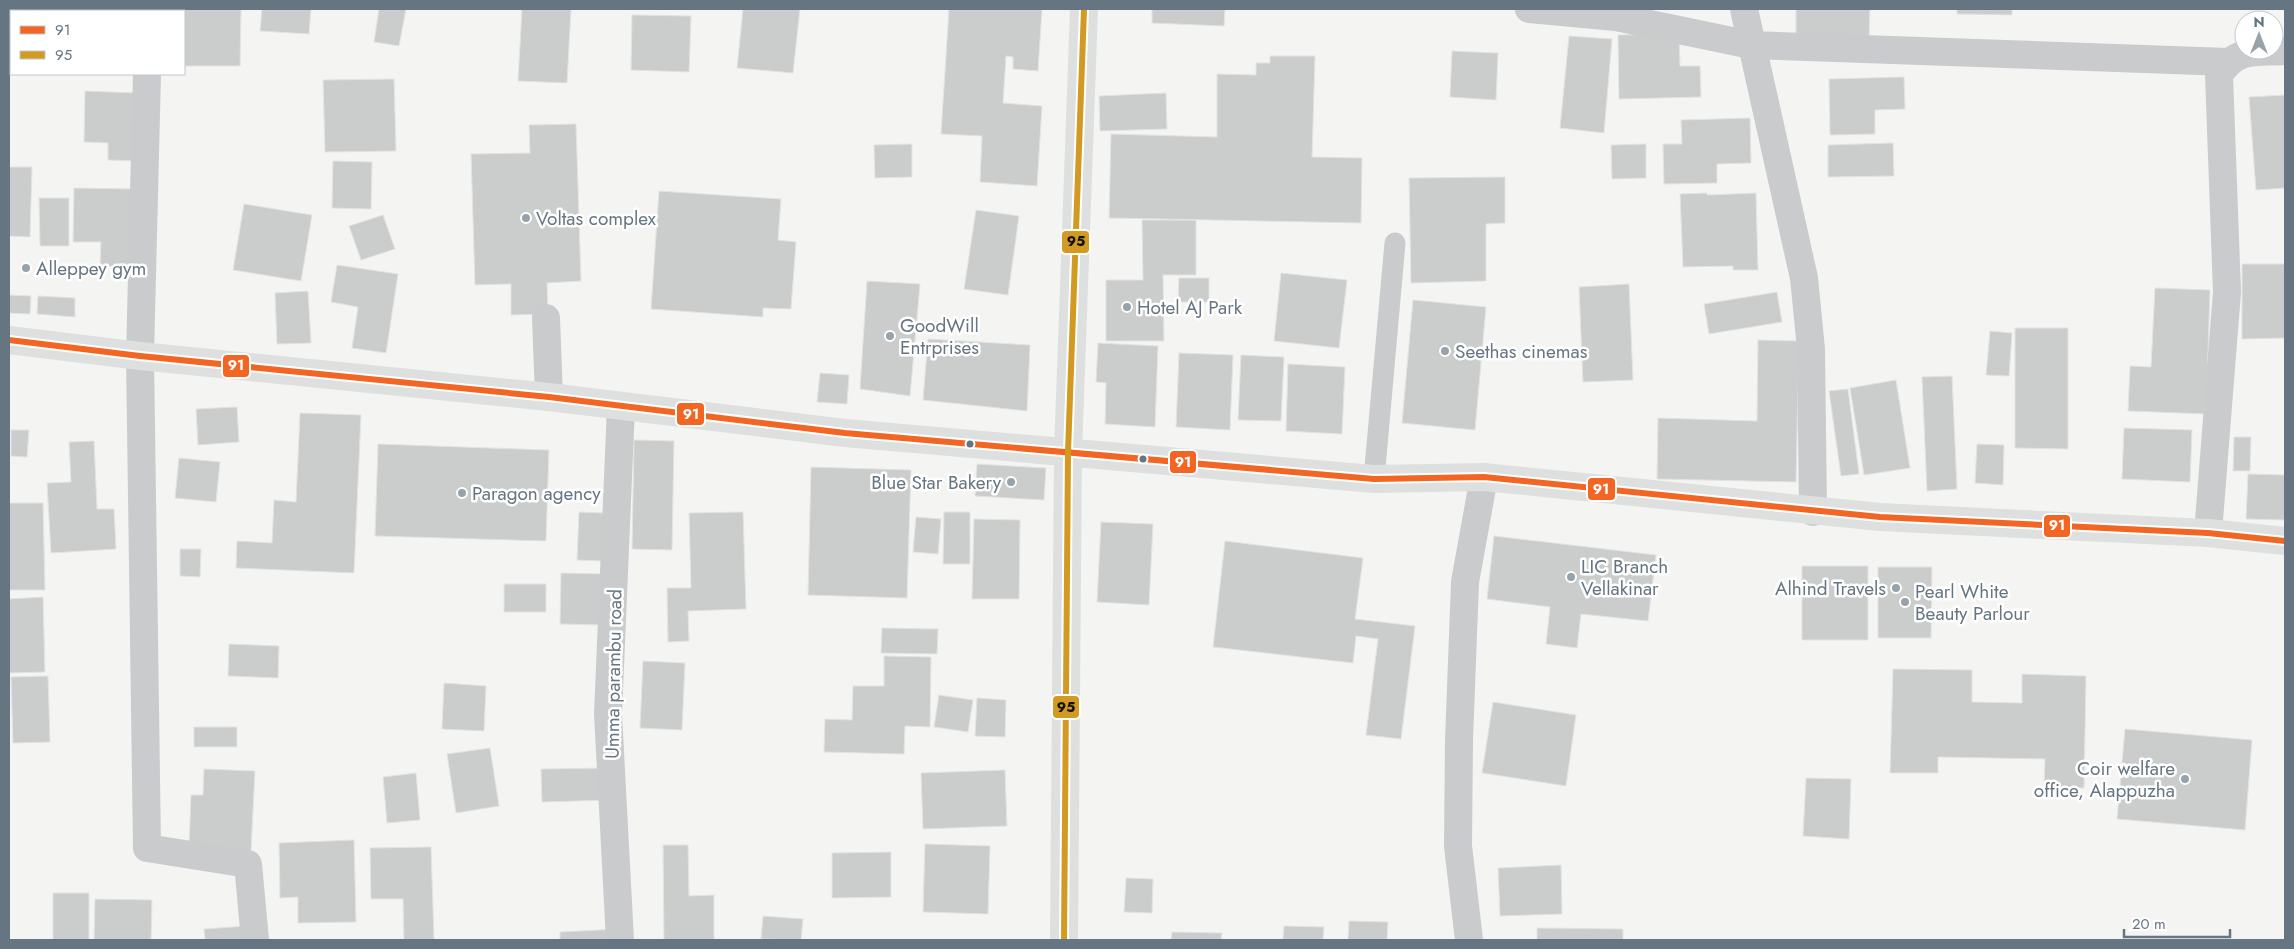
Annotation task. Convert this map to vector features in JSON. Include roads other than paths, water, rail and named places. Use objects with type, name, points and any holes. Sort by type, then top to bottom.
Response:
[{"type":"main road","points":[[1064,940],[1068,452],[1084,9]]},
{"type":"main road","points":[[9,340],[140,356],[549,397],[845,433],[1374,479],[1484,477],[1880,518],[2208,533],[2285,541]]},
{"type":"street","points":[[1529,9],[1616,16],[1751,45],[2228,62]]},
{"type":"street","points":[[1744,9],[1804,278],[1811,349],[1812,512]]},
{"type":"street","points":[[2208,533],[2227,292],[2219,75],[2228,62],[2239,55],[2285,51]]},
{"type":"street","points":[[147,75],[140,356],[147,848],[248,864],[255,940]]},
{"type":"street","points":[[546,318],[549,397]]},
{"type":"street","name":"Umma parambu road","points":[[620,940],[608,714],[621,407]]},
{"type":"street","points":[[1469,940],[1458,846],[1459,740],[1465,582],[1484,477]]},
{"type":"lane","points":[[1374,479],[1396,243]]},
{"type":"place","name":"Voltas complex","points":[[526,218]]},
{"type":"place","name":"Alleppey gym","points":[[26,268]]},
{"type":"place","name":"Hotel AJ Park","points":[[1127,307]]},
{"type":"place","name":"GoodWill Entrprises","points":[[890,336]]},
{"type":"place","name":"Seethas cinemas","points":[[1445,351]]},
{"type":"place","name":"Blue Star Bakery","points":[[1011,482]]},
{"type":"place","name":"Paragon agency","points":[[462,493]]},
{"type":"place","name":"LIC Branch Vellakinar","points":[[1571,577]]},
{"type":"place","name":"Alhind Travels","points":[[1896,588]]},
{"type":"place","name":"Pearl White Beauty Parlour","points":[[1905,602]]},
{"type":"place","name":"Coir welfare office, Alappuzha","points":[[2185,779]]}]
